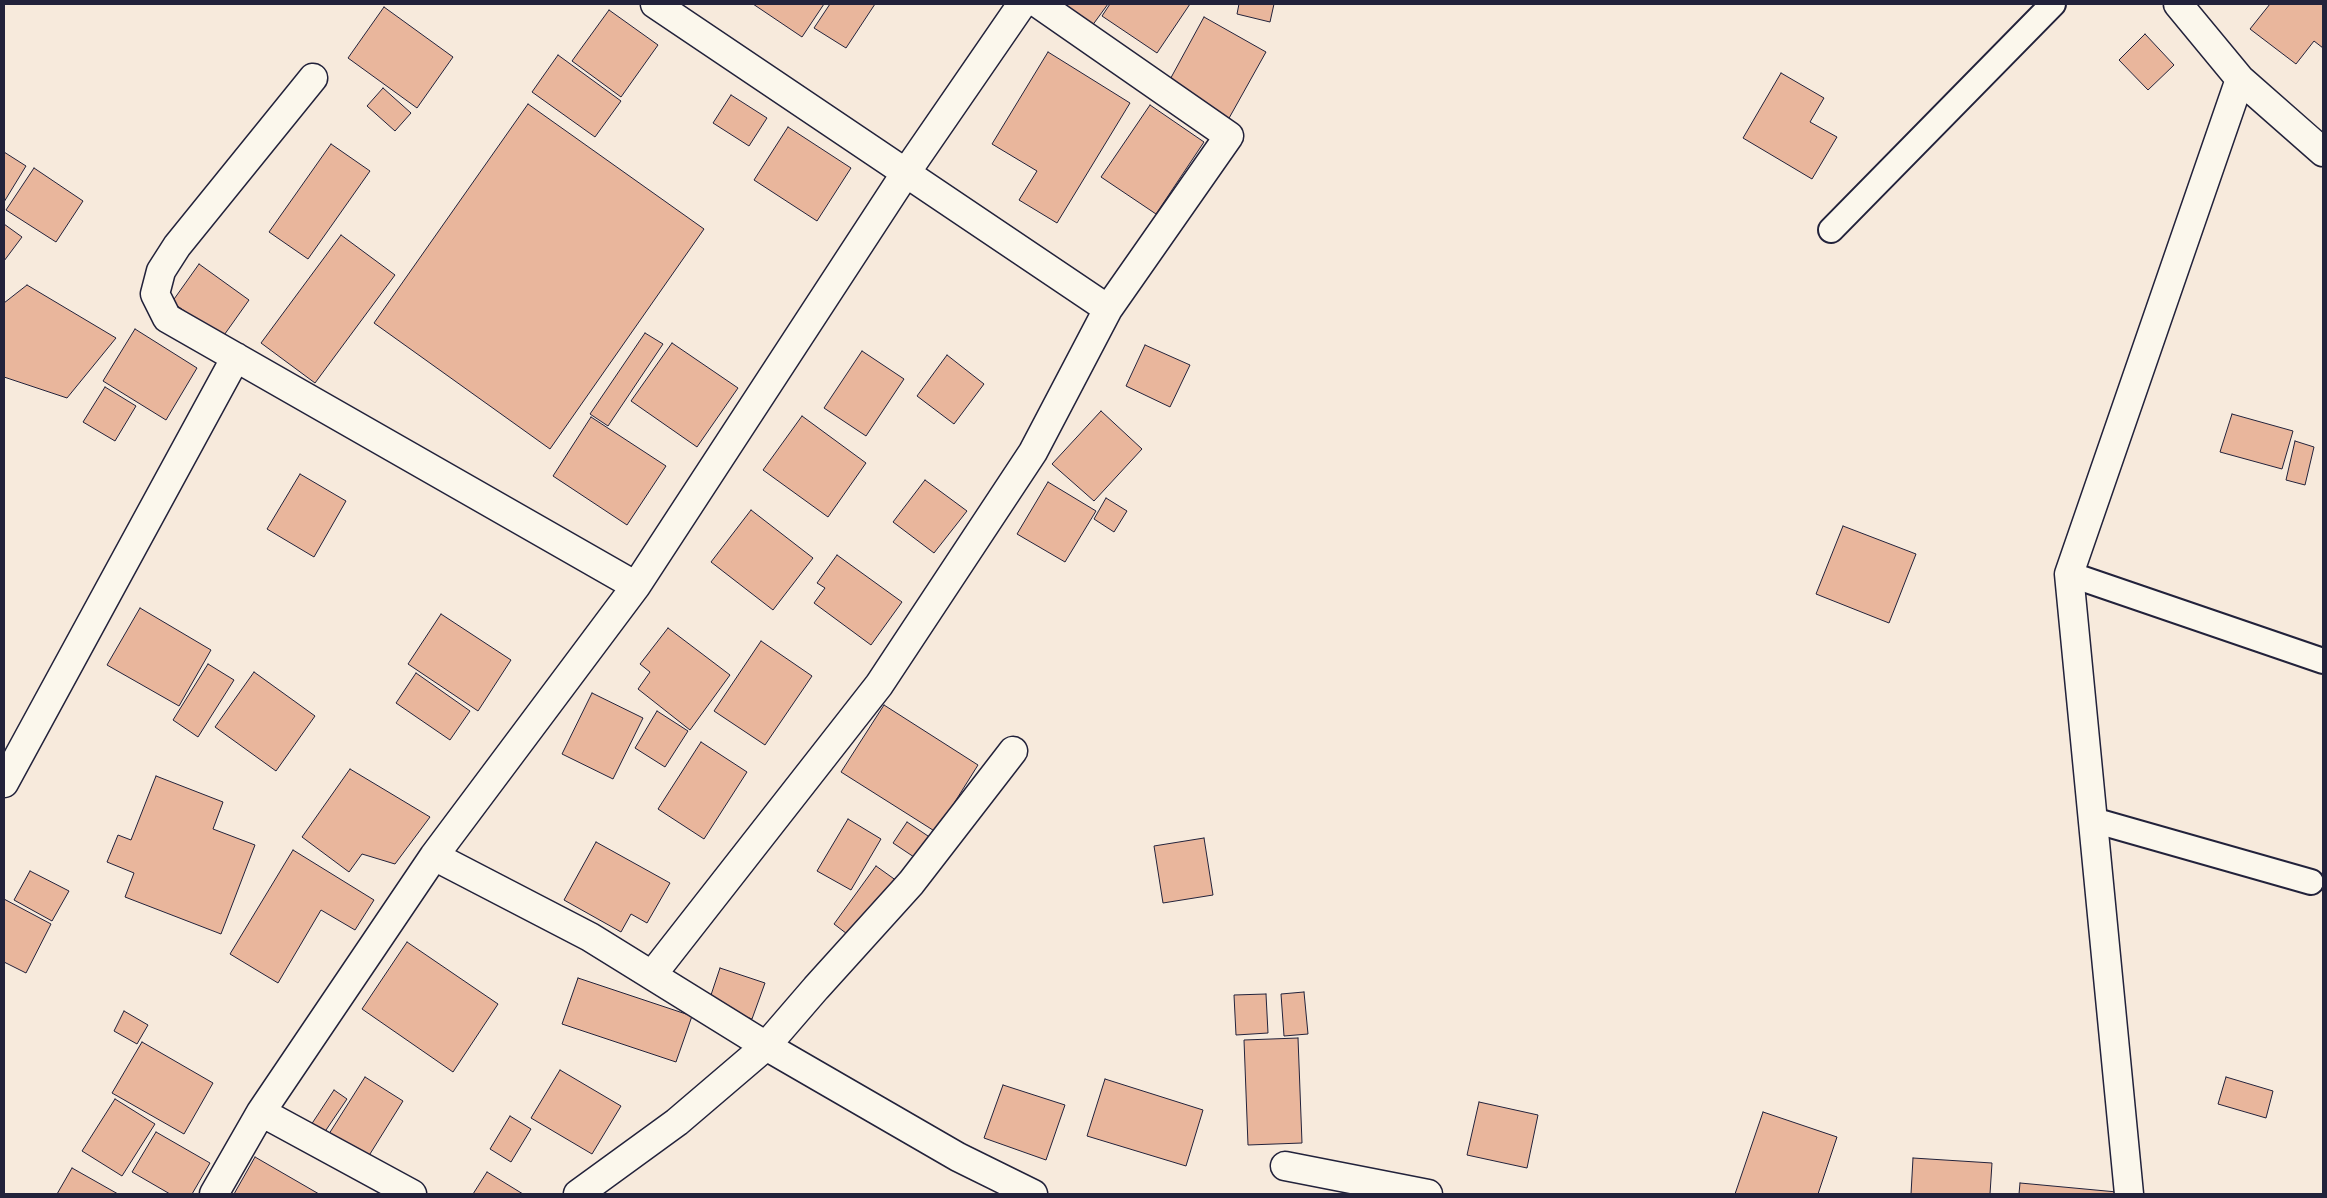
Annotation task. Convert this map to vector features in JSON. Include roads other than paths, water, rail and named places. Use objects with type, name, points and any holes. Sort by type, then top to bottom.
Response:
[{"type":"street","points":[[655,4],[1108,309]]},
{"type":"street","points":[[214,1194],[261,1112],[434,856],[636,586],[905,174],[1022,4]]},
{"type":"street","points":[[652,975],[879,685],[1033,452],[1108,309],[1229,136],[1039,4]]},
{"type":"street","points":[[2178,4],[2240,79],[2323,152]]},
{"type":"street","points":[[313,78],[177,246],[161,271],[155,294],[167,318],[636,586]]},
{"type":"street","points":[[2129,1194],[2069,574],[2240,79]]},
{"type":"street","points":[[4,783],[236,357]]},
{"type":"street","points":[[578,1194],[677,1122],[766,1046],[911,883],[1013,751]]},
{"type":"street","points":[[434,856],[590,937],[766,1046],[958,1157],[1033,1194]]},
{"type":"street","points":[[261,1112],[412,1194]]},
{"type":"street","points":[[1285,1166],[1428,1194]]},
{"type":"lane","points":[[1831,230],[2053,4]]},
{"type":"lane","points":[[2069,574],[2323,661]]},
{"type":"lane","points":[[2093,820],[2311,882]]}]
